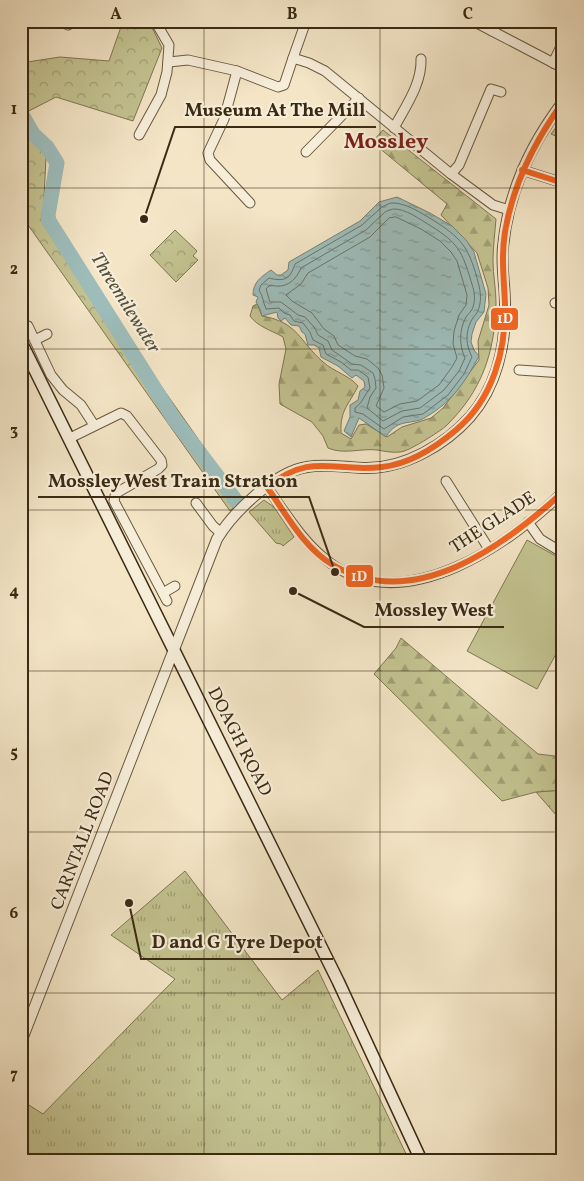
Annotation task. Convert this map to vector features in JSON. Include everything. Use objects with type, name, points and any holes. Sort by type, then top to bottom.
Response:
[{"type":"main road","name":"DOAGH ROAD","points":[[21,342],[342,989],[421,1160]]},
{"type":"street","points":[[139,135],[161,95],[169,62],[168,44],[155,21]]},
{"type":"street","points":[[169,62],[188,60],[237,71],[278,87],[284,85],[306,21]]},
{"type":"street","points":[[472,21],[563,68]]},
{"type":"street","points":[[492,31],[500,21]]},
{"type":"street","points":[[553,63],[563,42]]},
{"type":"street","points":[[293,58],[325,71],[450,174],[493,205],[509,210]]},
{"type":"street","points":[[394,128],[422,71],[421,59]]},
{"type":"street","points":[[237,71],[224,119],[208,153],[210,160],[250,203]]},
{"type":"street","points":[[450,174],[459,165],[491,90],[501,92]]},
{"type":"street","points":[[306,152],[359,98]]},
{"type":"street","name":"CARNTALL ROAD","points":[[21,1042],[203,573],[222,530],[246,504],[286,474],[305,467],[338,466],[368,468],[385,466],[406,460],[428,450],[470,416],[496,373],[503,341],[505,305],[502,249],[509,210],[522,170],[536,140],[563,102]]},
{"type":"street","points":[[522,170],[563,183]]},
{"type":"street","points":[[28,326],[52,375],[63,390],[80,404],[94,425]]},
{"type":"street","points":[[35,340],[48,334]]},
{"type":"street","points":[[518,370],[563,373]]},
{"type":"street","points":[[70,438],[121,413],[127,416],[161,460],[162,465],[158,469],[118,492],[114,501],[165,597],[175,586]]},
{"type":"street","points":[[446,481],[489,549]]},
{"type":"street","name":"THE GLADE","points":[[267,487],[293,523],[322,556],[343,571],[364,579],[388,582],[413,581],[460,566],[528,522],[547,508],[563,492]]},
{"type":"street","points":[[196,503],[213,526],[222,530]]},
{"type":"street","points":[[528,522],[540,539],[563,553]]},
{"type":"green space","points":[[123,21],[149,21],[162,48],[133,121],[56,97],[21,115],[21,63],[60,57],[109,61]]},
{"type":"green space","points":[[563,118],[563,139],[551,134]]},
{"type":"green space","points":[[21,119],[46,157],[43,218],[241,500],[230,511],[21,215]]},
{"type":"green space","points":[[383,130],[496,219],[493,261],[496,303],[493,338],[484,370],[477,385],[458,413],[442,429],[416,445],[400,452],[371,450],[340,451],[328,448],[323,436],[312,422],[280,404],[279,384],[286,349],[283,337],[253,320],[250,316],[253,306],[257,304],[262,316],[274,319],[291,328],[323,362],[358,386],[346,408],[341,425],[341,433],[351,439],[359,425],[366,424],[387,437],[402,427],[431,418],[443,408],[479,360],[478,341],[489,305],[488,288],[477,253],[441,215],[447,204],[372,142]]},
{"type":"green space","points":[[175,230],[197,251],[193,256],[198,260],[176,282],[150,255]]},
{"type":"green space","points":[[264,500],[274,507],[294,537],[283,546],[276,543],[249,512]]},
{"type":"green space","points":[[527,540],[563,560],[563,641],[537,689],[467,651]]},
{"type":"green space","points":[[401,638],[538,754],[563,757],[563,790],[536,792],[502,801],[374,674],[396,648]]},
{"type":"green space","points":[[563,790],[563,823],[536,792]]},
{"type":"green space","points":[[185,871],[282,1000],[318,970],[409,1160],[21,1160],[21,1100],[43,1114],[175,979],[111,935]]},
{"type":"water","points":[[397,197],[452,226],[466,240],[474,252],[486,294],[484,312],[476,322],[471,342],[479,356],[457,391],[443,405],[421,420],[400,424],[386,437],[359,418],[351,437],[344,431],[350,417],[350,405],[358,400],[360,391],[365,387],[364,381],[356,375],[352,378],[338,366],[321,357],[319,348],[314,345],[308,345],[305,334],[299,326],[291,325],[285,318],[281,321],[278,318],[277,312],[262,316],[256,302],[258,297],[253,295],[253,290],[258,280],[271,270],[277,275],[281,275],[288,270],[289,262],[360,221],[379,202]]},
{"type":"waterway","name":"Threemilewater","points":[[21,113],[33,134],[47,147],[57,163],[48,215],[49,221],[174,419],[237,502]]},
{"type":"transit line","name":"1D","points":[[563,102],[534,148],[513,197],[503,250],[505,322],[500,356],[488,389],[469,418],[456,430],[422,454],[402,462],[382,467],[365,468],[311,466],[283,476],[267,487],[296,530],[323,558],[333,565],[364,578],[395,581],[426,577],[456,567],[514,533],[563,492]]},
{"type":"transit line","name":"1D","points":[[522,170],[563,183]]},
{"type":"place","name":"Museum At The Mill","points":[[144,219]]},
{"type":"place","name":"Mossley West Train Stration","points":[[335,572]]},
{"type":"place","name":"Mossley West","points":[[293,591]]},
{"type":"place","name":"D and G Tyre Depot","points":[[129,903]]},
{"type":"district","name":"Mossley","points":[[386,142]]}]
